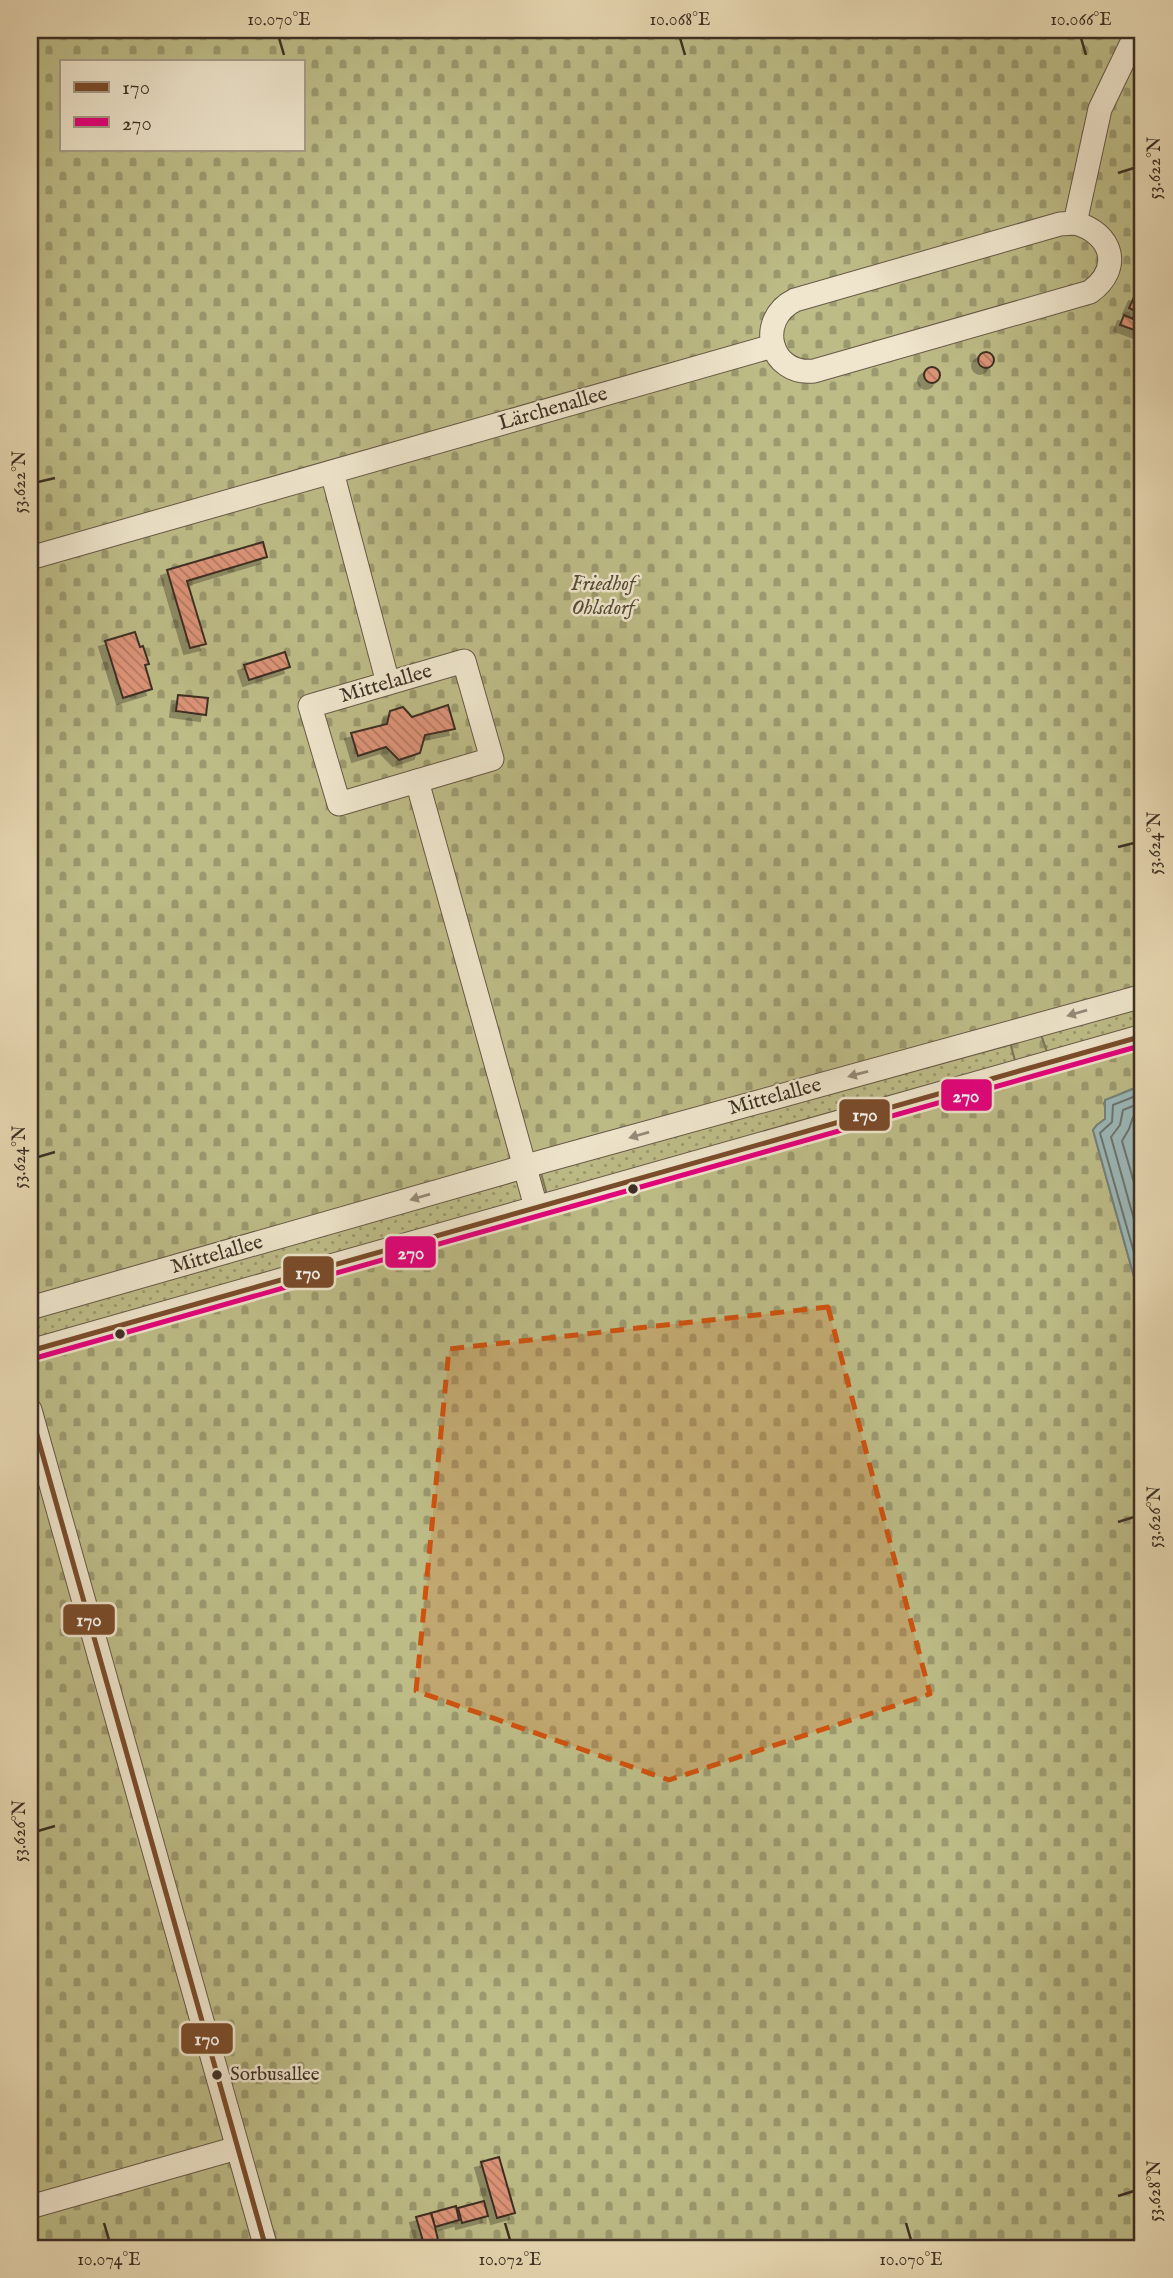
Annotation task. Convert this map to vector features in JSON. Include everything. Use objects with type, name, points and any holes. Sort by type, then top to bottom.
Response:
[{"type":"street","points":[[1075,223],[1100,109],[1138,30]]},
{"type":"street","points":[[1075,223],[1090,227],[1107,247],[1108,268],[1104,279],[1090,292],[814,370],[799,370],[789,366],[773,346],[771,334],[775,317],[795,300],[1060,224],[1075,223]]},
{"type":"street","name":"Lärchenallee","points":[[30,558],[773,346]]},
{"type":"street","points":[[332,472],[388,683]]},
{"type":"street","name":"Mittelallee","points":[[464,661],[492,759],[417,781],[339,804],[310,706],[464,661]]},
{"type":"street","points":[[417,781],[536,1207]]},
{"type":"street","name":"Mittelallee","points":[[30,1308],[525,1166],[1143,996]]},
{"type":"street","points":[[1024,1029],[1034,1066]]},
{"type":"street","name":"Mittelallee","points":[[30,1351],[1143,1036]]},
{"type":"street","points":[[30,1410],[265,2248]]},
{"type":"street","points":[[30,2207],[237,2148]]},
{"type":"highlighted area","points":[[828,1307],[930,1694],[669,1780],[416,1691],[449,1349]]},
{"type":"green space","name":"Friedhof Ohlsdorf","points":[[30,30],[1143,30],[1143,1002],[1040,1032],[1047,1052],[1143,1025],[1143,1085],[1104,1103],[1105,1119],[1093,1130],[1143,1309],[1143,2248],[30,2248],[30,1323],[34,1340],[525,1203],[519,1180],[30,1317]],"holes":[[[1010,1042],[1016,1064],[547,1195],[541,1173]]]},
{"type":"green space","points":[[1143,1002],[1143,1025],[1047,1053],[1040,1032]]},
{"type":"green space","points":[[1010,1042],[1016,1064],[547,1196],[540,1173]]},
{"type":"green space","points":[[519,1180],[526,1203],[35,1340],[30,1317]]},
{"type":"water","points":[[1143,1085],[1143,1309],[1093,1130],[1105,1119],[1105,1100]]},
{"type":"building","points":[[1143,291],[1143,315],[1129,308],[1135,295],[1140,297]]},
{"type":"building","points":[[1124,315],[1133,319],[1134,315],[1143,318],[1143,333],[1120,325]]},
{"type":"building","points":[[986,352],[992,354],[992,366],[986,368],[980,366],[978,360],[980,354]]},
{"type":"building","points":[[932,367],[938,369],[938,381],[932,383],[926,381],[924,375],[926,369]]},
{"type":"building","points":[[263,542],[267,557],[187,581],[206,644],[190,648],[167,570]]},
{"type":"building","points":[[135,632],[149,664],[145,665],[152,689],[123,698],[105,641]]},
{"type":"building","points":[[285,652],[290,667],[249,680],[244,665]]},
{"type":"building","points":[[178,695],[208,698],[206,715],[176,711]]},
{"type":"building","points":[[448,705],[455,729],[425,735],[420,753],[399,760],[386,747],[358,756],[351,733],[387,724],[390,711],[403,707],[412,717]]},
{"type":"building","points":[[499,2157],[515,2213],[497,2218],[481,2162]]},
{"type":"building","points":[[484,2201],[488,2216],[462,2223],[458,2208]]},
{"type":"building","points":[[456,2206],[459,2220],[435,2227],[431,2213]]},
{"type":"building","points":[[431,2213],[440,2248],[425,2248],[416,2217]]},
{"type":"transit line","name":"170","points":[[30,1351],[1143,1036]]},
{"type":"transit line","name":"270","points":[[32,1359],[1143,1045]]},
{"type":"transit line","name":"170","points":[[30,1410],[266,2248]]},
{"type":"place","name":"Sorbusallee","points":[[217,2075]]}]
